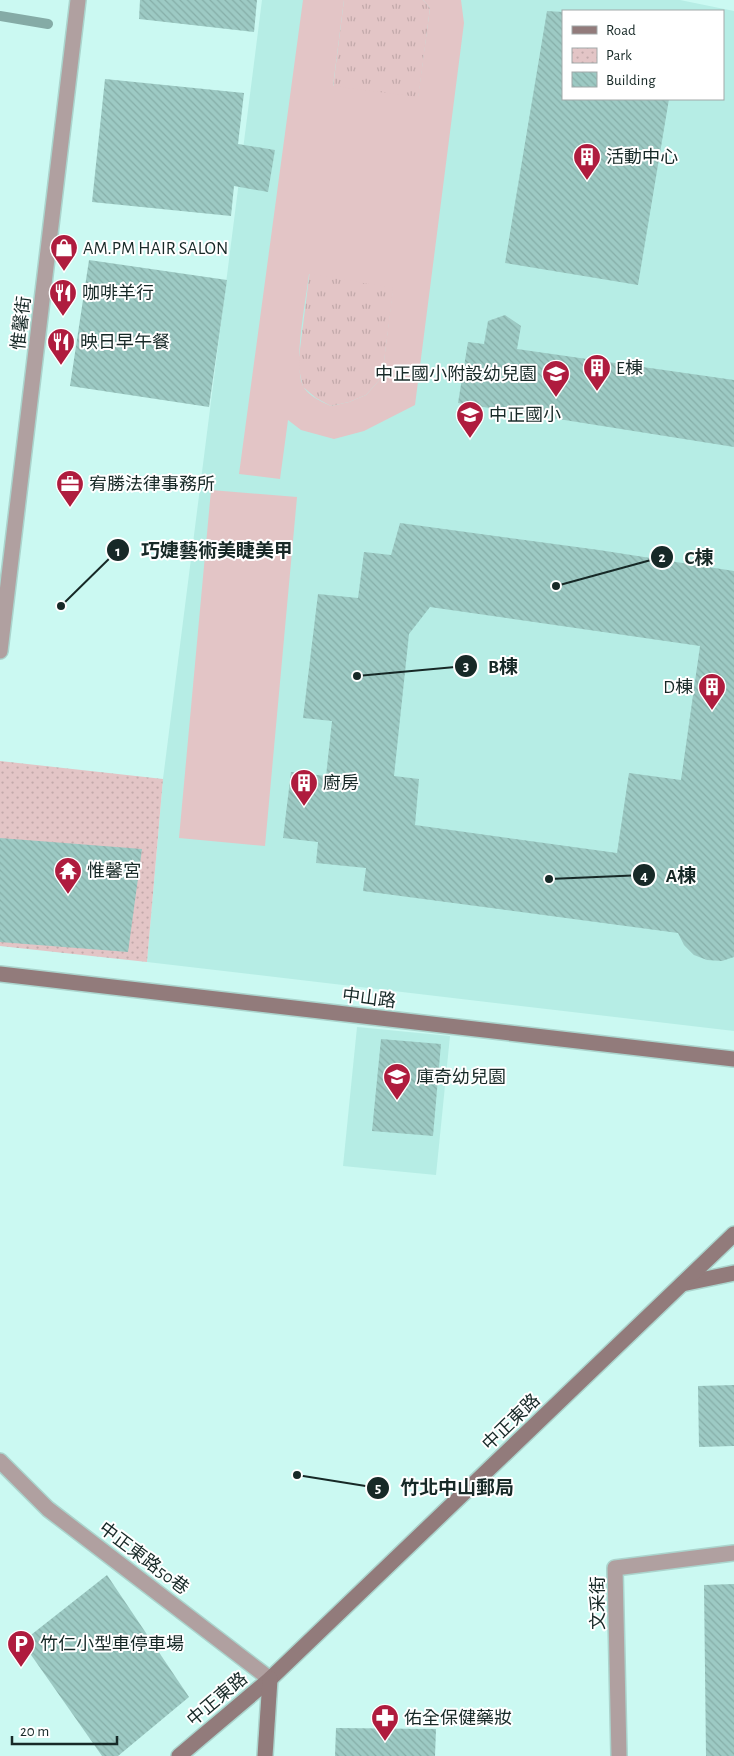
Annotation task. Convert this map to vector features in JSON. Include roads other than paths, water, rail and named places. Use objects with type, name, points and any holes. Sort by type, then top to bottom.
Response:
[{"type":"street","name":"惟馨街","points":[[0,651],[78,0]]},
{"type":"street","name":"中山路","points":[[0,974],[734,1059]]},
{"type":"street","name":"中正東路","points":[[179,1756],[270,1679],[734,1234]]},
{"type":"street","points":[[682,1284],[734,1273]]},
{"type":"street","name":"中正東路50巷","points":[[0,1461],[48,1509],[270,1679]]},
{"type":"street","name":"文采街","points":[[619,1756],[616,1568],[734,1553]]},
{"type":"street","points":[[265,1756],[270,1679]]},
{"type":"waterway","points":[[0,16],[48,24]]},
{"type":"place","name":"活動中心","points":[[587,181]]},
{"type":"place","name":"AM.PM HAIR SALON","points":[[64,272]]},
{"type":"place","name":"咖啡羊行","points":[[63,317]]},
{"type":"place","name":"映日早午餐","points":[[61,366]]},
{"type":"place","name":"E棟","points":[[597,392]]},
{"type":"place","name":"中正國小附設幼兒園","points":[[556,398]]},
{"type":"place","name":"中正國小","points":[[470,439]]},
{"type":"place","name":"宥勝法律事務所","points":[[70,508]]},
{"type":"place","name":"C棟","points":[[556,586]]},
{"type":"place","name":"巧婕藝術美睫美甲","points":[[61,606]]},
{"type":"place","name":"B棟","points":[[357,676]]},
{"type":"place","name":"D棟","points":[[712,711]]},
{"type":"place","name":"廚房","points":[[304,807]]},
{"type":"place","name":"A棟","points":[[549,879]]},
{"type":"place","name":"惟馨宮","points":[[68,895]]},
{"type":"place","name":"庫奇幼兒園","points":[[397,1101]]},
{"type":"place","name":"竹北中山郵局","points":[[297,1475]]},
{"type":"place","name":"竹仁小型車停車場","points":[[21,1668]]},
{"type":"place","name":"佑全保健藥妝","points":[[385,1742]]}]
